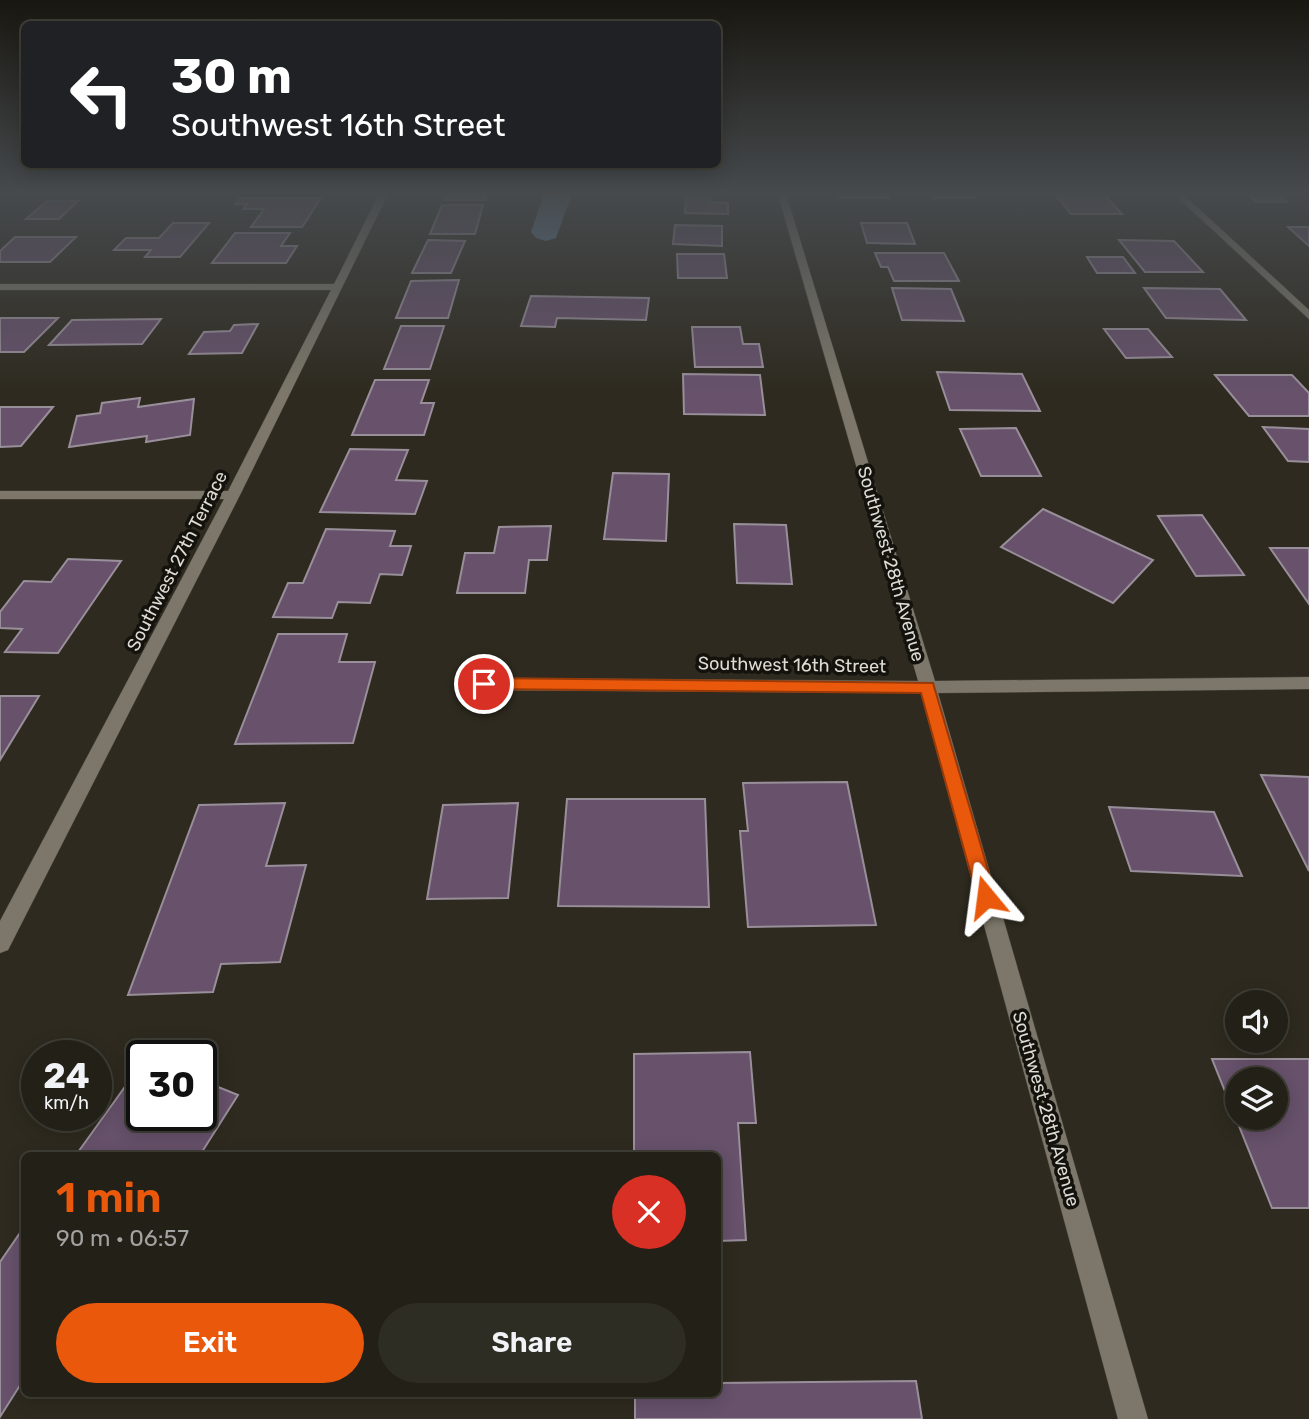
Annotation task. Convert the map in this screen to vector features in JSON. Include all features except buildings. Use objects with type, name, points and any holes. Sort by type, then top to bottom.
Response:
[{"type":"street","name":"Southwest 27th Terrace","points":[[0,943],[233,495],[351,260]]},
{"type":"street","name":"Southwest 28th Avenue","points":[[802,260],[928,687],[1133,1419]]},
{"type":"street","points":[[1249,260],[1309,316]]},
{"type":"street","points":[[0,287],[337,287]]},
{"type":"street","points":[[0,495],[233,495]]},
{"type":"street","name":"Southwest 16th Street","points":[[484,684],[928,687],[1309,683]]},
{"type":"route","points":[[484,684],[928,687],[986,897]]}]
